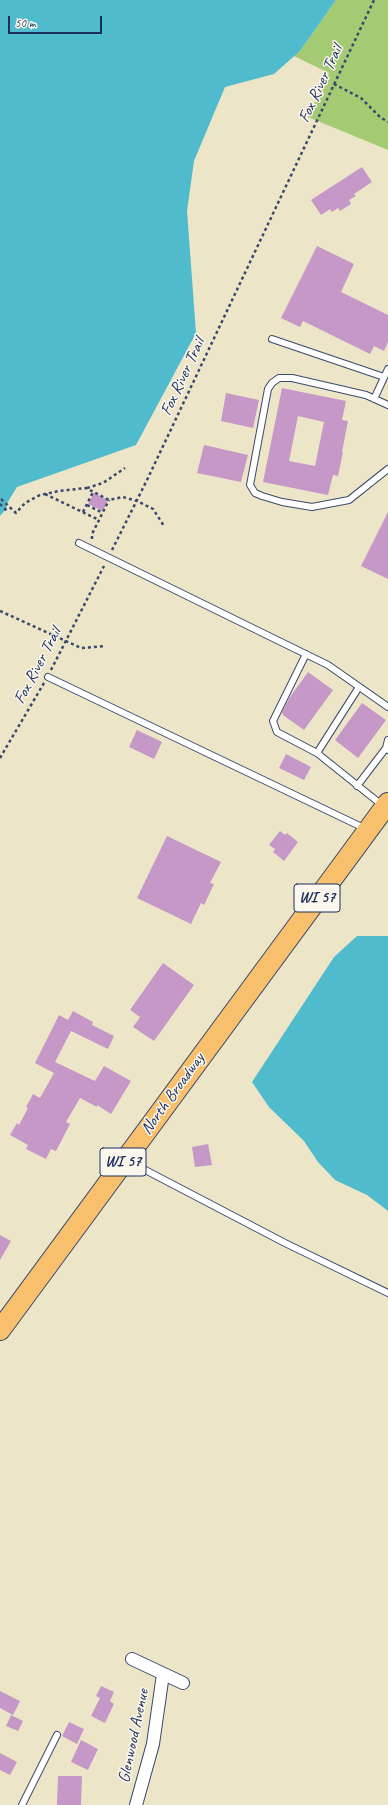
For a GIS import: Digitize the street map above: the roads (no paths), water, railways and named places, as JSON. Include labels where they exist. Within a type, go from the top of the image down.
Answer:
[{"type":"main road","name":"WI 57","points":[[368,830],[386,805]]},
{"type":"main road","name":"North Broadway","points":[[0,1330],[368,830]]},
{"type":"street","points":[[132,1659],[183,1683]]},
{"type":"street","name":"Glenwood Avenue","points":[[136,1805],[153,1744],[163,1674]]},
{"type":"lane","points":[[272,340],[384,377]]},
{"type":"lane","points":[[374,398],[388,369]]},
{"type":"lane","points":[[388,405],[366,395],[292,378],[279,378],[272,383],[266,397],[250,485],[255,493],[262,496],[312,507],[349,500],[388,469]]},
{"type":"lane","points":[[79,543],[328,665],[388,708]]},
{"type":"lane","points":[[306,654],[273,721],[277,732],[317,752],[357,786],[386,805]]},
{"type":"lane","points":[[48,676],[368,830]]},
{"type":"lane","points":[[317,752],[358,687]]},
{"type":"lane","points":[[357,786],[387,749],[388,740]]},
{"type":"lane","points":[[125,1159],[285,1243],[388,1293]]},
{"type":"lane","points":[[22,1805],[57,1735]]},
{"type":"water","points":[[0,0],[336,0],[300,51],[274,74],[225,87],[194,161],[187,211],[196,333],[136,445],[17,487],[6,505],[7,508],[0,516]]},
{"type":"water","points":[[357,936],[388,936],[388,1211],[367,1195],[335,1180],[318,1162],[304,1141],[269,1107],[252,1082],[334,957]]}]
